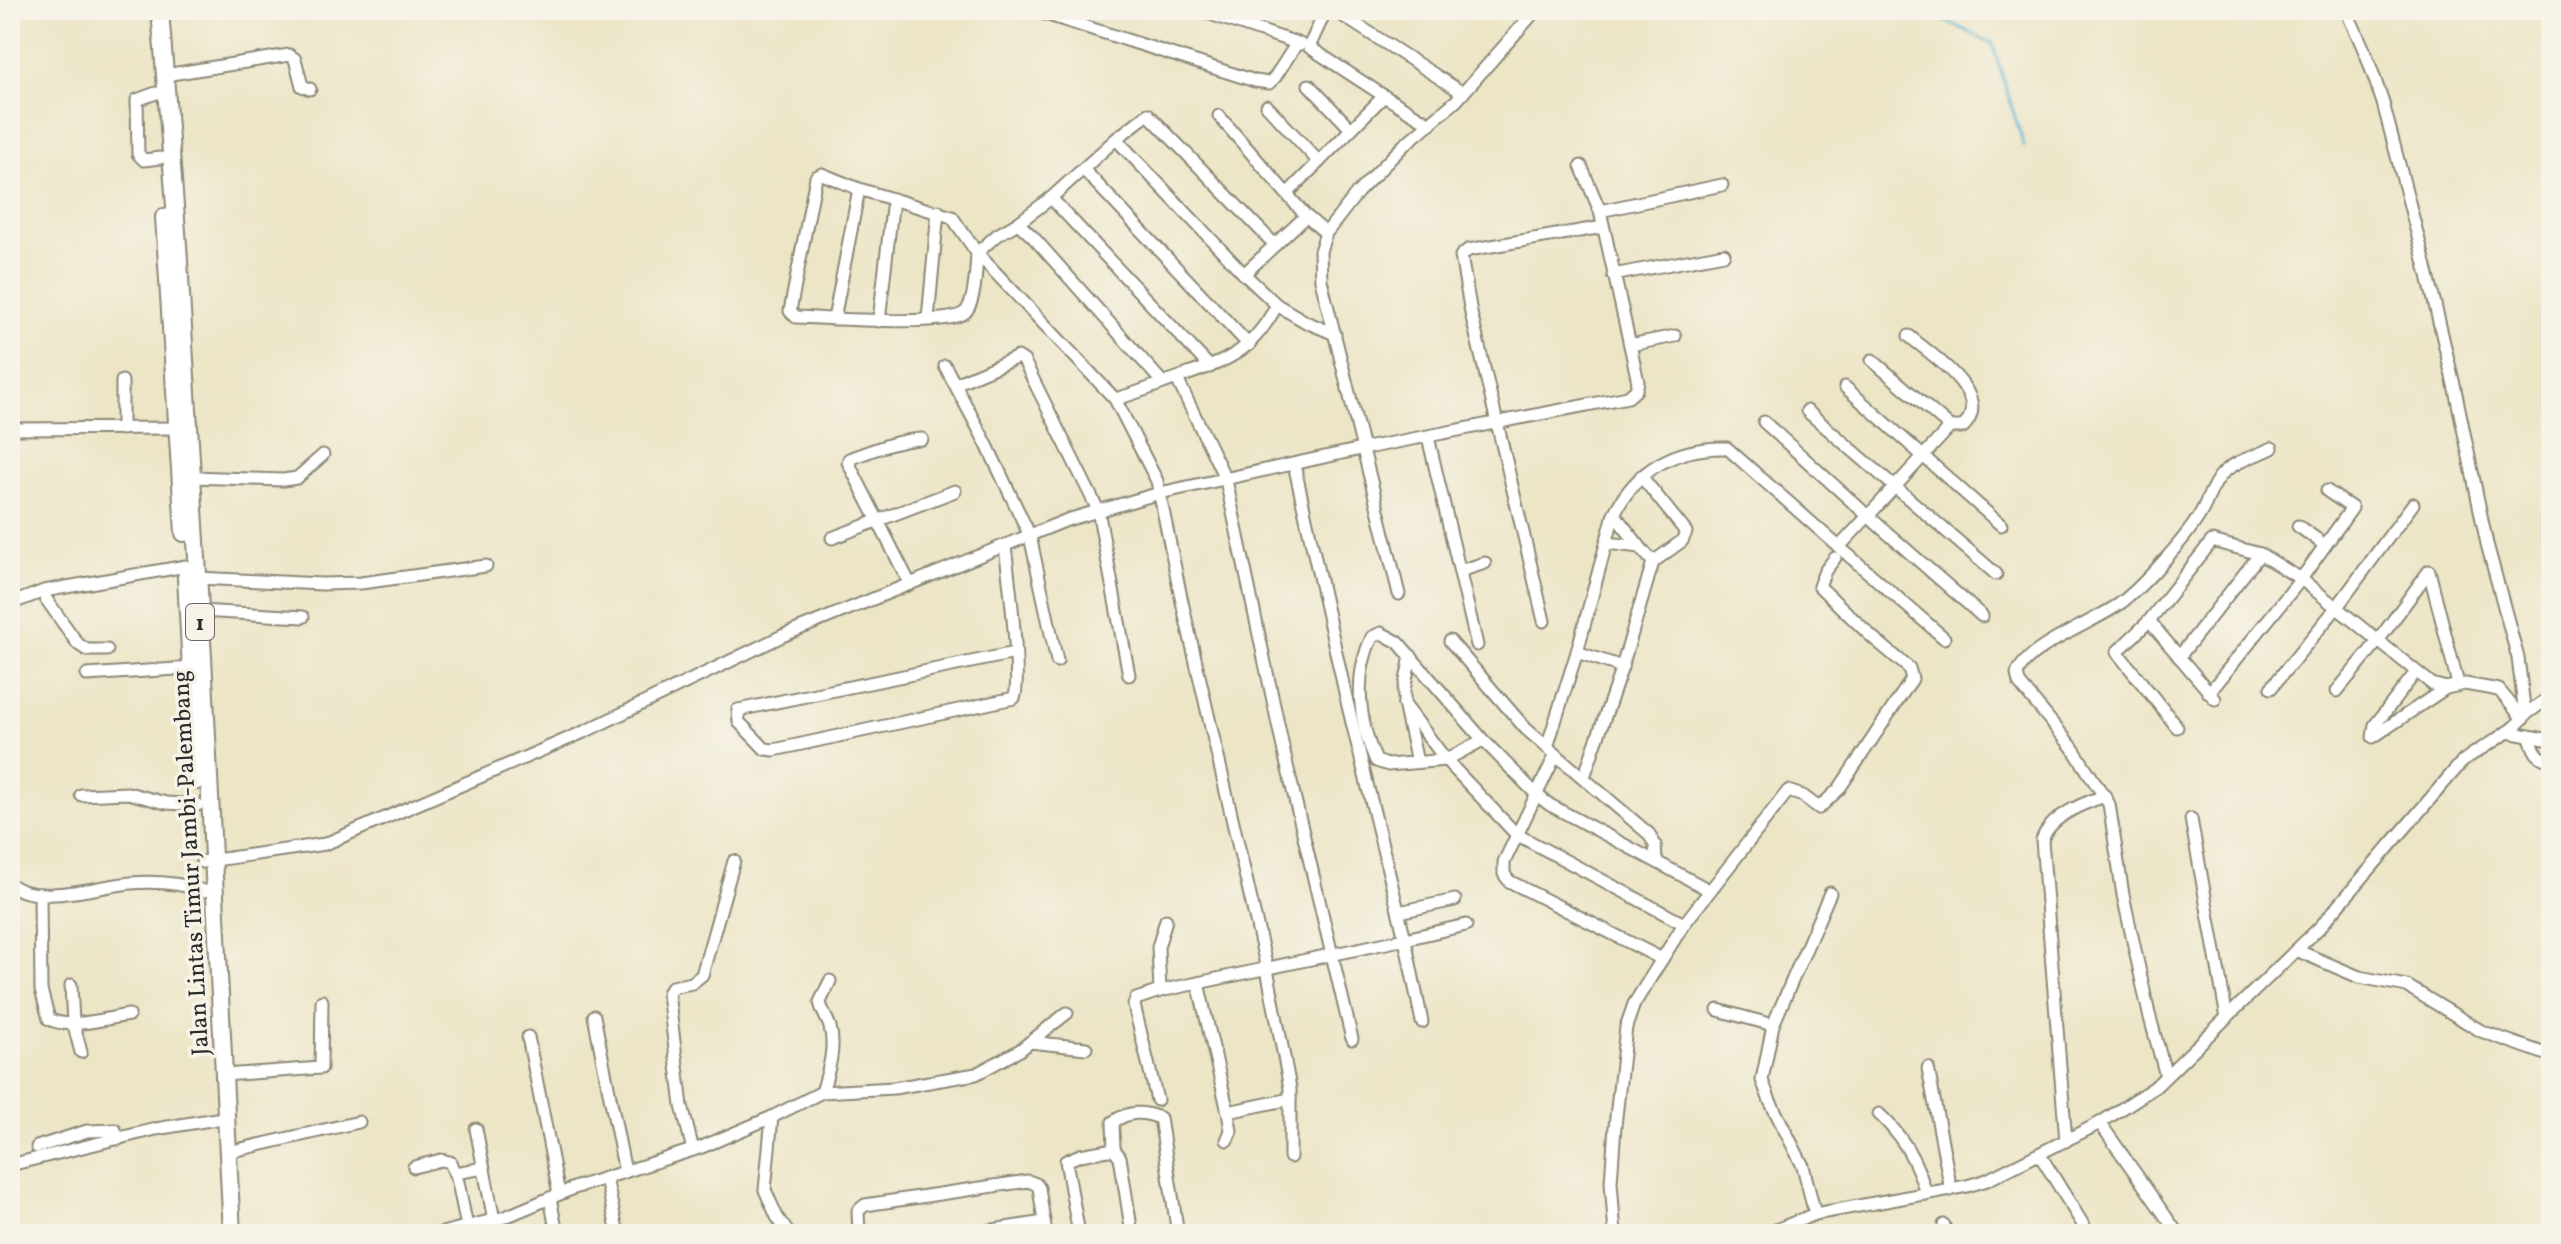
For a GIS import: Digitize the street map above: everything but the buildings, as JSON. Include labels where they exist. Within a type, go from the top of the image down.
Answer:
[{"type":"highway","name":"Jalan Lintas Timur Jambi-Palembang","points":[[151,10],[183,428],[192,477],[191,668],[198,805],[207,862],[204,891],[222,1234]]},
{"type":"highway","name":"Jalan Lintas Timur Jambi-Palembang","points":[[160,10],[191,572],[200,611],[207,862],[224,1075],[232,1234]]},
{"type":"street","points":[[1033,10],[1269,83],[1303,45],[1326,10]]},
{"type":"street","points":[[1198,10],[1303,45],[1430,124]]},
{"type":"street","points":[[1334,10],[1463,93]]},
{"type":"street","points":[[1399,594],[1320,272],[1320,251],[1326,233],[1358,192],[1404,145],[1463,93],[1536,10]]},
{"type":"street","points":[[2346,10],[2383,103],[2427,271],[2484,533],[2518,658],[2524,717]]},
{"type":"street","points":[[165,75],[289,55],[295,59],[302,86],[310,89]]},
{"type":"street","points":[[1309,85],[1351,129]]},
{"type":"street","points":[[1287,194],[1384,96]]},
{"type":"street","points":[[1267,106],[1319,162]]},
{"type":"street","points":[[1275,245],[1150,115],[1145,115],[1051,198],[997,235],[977,253],[976,279],[966,312],[959,316],[879,321],[796,317],[790,311],[816,177],[822,174],[859,189],[947,213],[958,222],[977,253],[1115,399],[1157,481],[1160,493],[1188,631],[1267,969],[1290,1088],[1290,1157]]},
{"type":"street","points":[[1219,116],[1306,216],[1326,233]]},
{"type":"street","points":[[1116,139],[1277,305],[1335,334]]},
{"type":"street","points":[[207,862],[325,844],[443,791],[541,752],[782,636],[1067,520],[1160,493],[1631,395],[1638,382],[1630,345],[1600,211],[1581,166]]},
{"type":"street","points":[[1083,169],[1249,345]]},
{"type":"street","points":[[1600,211],[1722,185]]},
{"type":"street","points":[[834,319],[859,189]]},
{"type":"street","points":[[1051,198],[1210,367]]},
{"type":"street","points":[[879,321],[893,199]]},
{"type":"street","points":[[928,319],[938,211]]},
{"type":"street","points":[[1244,274],[1306,216]]},
{"type":"street","points":[[1018,223],[1163,383]]},
{"type":"street","points":[[1544,621],[1471,313],[1461,256],[1468,250],[1603,227]]},
{"type":"street","points":[[1613,275],[1724,254]]},
{"type":"street","points":[[1115,399],[1210,367],[1238,354],[1268,322],[1277,305]]},
{"type":"street","points":[[1630,345],[1675,336]]},
{"type":"street","points":[[1872,360],[1950,427],[1963,427],[1970,418],[1964,384],[1909,336]]},
{"type":"street","points":[[955,384],[1008,359],[1018,357],[1024,361],[1098,510],[1129,675]]},
{"type":"street","points":[[945,366],[1030,536],[1057,661]]},
{"type":"street","points":[[1177,379],[1226,480],[1285,757],[1352,1039]]},
{"type":"street","points":[[122,381],[122,429]]},
{"type":"street","points":[[1845,387],[2001,525]]},
{"type":"street","points":[[1807,411],[1996,574]]},
{"type":"street","points":[[1764,422],[1982,616]]},
{"type":"street","points":[[1615,1234],[1611,1182],[1626,1027],[1634,1004],[1684,924],[1788,791],[1803,796],[1819,808],[1834,794],[1910,685],[1909,668],[1819,586],[1837,552],[1950,427]]},
{"type":"street","points":[[10,429],[183,428]]},
{"type":"street","points":[[1428,437],[1477,645]]},
{"type":"street","points":[[910,584],[850,471],[849,459],[906,440],[922,439]]},
{"type":"street","points":[[1662,959],[1509,881],[1504,874],[1504,862],[1537,795],[1551,750],[1554,723],[1577,652],[1614,514],[1641,476],[1655,465],[1679,454],[1727,448],[1837,552],[1944,638]]},
{"type":"street","points":[[2166,1076],[2143,985],[2119,872],[2111,813],[2105,796],[2072,747],[2019,683],[2019,668],[2029,658],[2113,609],[2133,593],[2198,519],[2221,475],[2272,448]]},
{"type":"street","points":[[192,477],[297,478],[323,455]]},
{"type":"street","points":[[1294,464],[1422,1022]]},
{"type":"street","points":[[1584,777],[1622,667],[1653,562],[1682,541],[1686,532],[1641,476]]},
{"type":"street","points":[[832,538],[955,491]]},
{"type":"street","points":[[2149,621],[2212,696],[2352,508],[2327,491]]},
{"type":"street","points":[[2271,688],[2337,607],[2413,504]]},
{"type":"street","points":[[1614,514],[1653,562]]},
{"type":"street","points":[[2298,526],[2325,545]]},
{"type":"street","points":[[2177,727],[2117,652],[2149,621],[2212,541],[2260,554],[2301,579],[2432,684],[2499,690],[2524,717]]},
{"type":"street","points":[[1607,543],[1640,547]]},
{"type":"street","points":[[1005,546],[1015,653],[1018,690],[1012,699],[774,750],[765,749],[739,722],[738,710],[1015,653]]},
{"type":"street","points":[[2179,657],[2260,554]]},
{"type":"street","points":[[1460,571],[1485,563]]},
{"type":"street","points":[[10,604],[44,591],[191,572],[348,583],[486,566]]},
{"type":"street","points":[[2337,691],[2429,571],[2452,686]]},
{"type":"street","points":[[44,591],[46,599],[78,644],[87,650],[107,650]]},
{"type":"street","points":[[200,611],[303,617]]},
{"type":"street","points":[[1483,740],[1446,760],[1388,765],[1376,761],[1360,705],[1360,691],[1372,637],[1387,634],[1411,656],[1483,740],[1550,805],[1709,890]]},
{"type":"street","points":[[1450,641],[1526,729],[1649,834],[1655,845],[1656,860]]},
{"type":"street","points":[[1577,652],[1622,667]]},
{"type":"street","points":[[1411,656],[1404,704],[1417,762]]},
{"type":"street","points":[[87,675],[191,668]]},
{"type":"street","points":[[2416,672],[2375,725],[2373,737],[2452,686]]},
{"type":"street","points":[[1766,1234],[1815,1214],[1951,1190],[1998,1176],[2128,1106],[2166,1076],[2339,907],[2453,771],[2480,747],[2507,732],[2551,696]]},
{"type":"street","points":[[1404,704],[1446,760],[1516,834],[1684,924]]},
{"type":"street","points":[[1526,729],[1554,723]]},
{"type":"street","points":[[2507,732],[2551,740]]},
{"type":"street","points":[[2529,736],[2536,754],[2551,760]]},
{"type":"street","points":[[81,795],[128,793],[144,799],[198,805]]},
{"type":"street","points":[[2066,1141],[2042,840],[2046,831],[2067,813],[2105,796]]},
{"type":"street","points":[[2191,819],[2227,1018]]},
{"type":"street","points":[[703,1146],[682,1106],[668,993],[672,987],[697,981],[702,975],[734,861]]},
{"type":"street","points":[[10,884],[22,892],[40,894],[151,882],[204,891]]},
{"type":"street","points":[[1815,1214],[1803,1166],[1763,1083],[1773,1025],[1830,893]]},
{"type":"street","points":[[40,894],[41,990],[49,1019],[60,1023],[129,1015]]},
{"type":"street","points":[[1399,912],[1455,900]]},
{"type":"street","points":[[1160,991],[1158,947],[1166,920]]},
{"type":"street","points":[[1157,1100],[1134,1005],[1136,999],[1160,991],[1466,925]]},
{"type":"street","points":[[2296,950],[2359,977],[2407,986],[2481,1031],[2551,1056]]},
{"type":"street","points":[[822,1092],[832,1042],[820,1002],[830,981]]},
{"type":"street","points":[[1198,983],[1228,1112],[1231,1131],[1227,1140]]},
{"type":"street","points":[[71,985],[73,1022],[81,1052]]},
{"type":"street","points":[[224,1075],[321,1068],[322,1001]]},
{"type":"street","points":[[1718,1010],[1773,1025]]},
{"type":"street","points":[[438,1234],[498,1219],[554,1196],[703,1146],[822,1092],[894,1088],[976,1074],[1020,1050],[1067,1013]]},
{"type":"street","points":[[594,1016],[625,1172]]},
{"type":"street","points":[[528,1037],[554,1196],[557,1234]]},
{"type":"street","points":[[1030,1042],[1086,1048]]},
{"type":"street","points":[[1928,1068],[1951,1190]]},
{"type":"street","points":[[1228,1112],[1290,1099]]},
{"type":"street","points":[[1132,1234],[1120,1157],[1114,1149],[1113,1122],[1123,1115],[1147,1113],[1160,1118],[1178,1234]]},
{"type":"street","points":[[1879,1114],[1890,1124],[1919,1170],[1926,1194]]},
{"type":"street","points":[[772,1117],[765,1190],[789,1234]]},
{"type":"street","points":[[10,1165],[156,1129],[216,1119]]},
{"type":"street","points":[[228,1152],[359,1122]]},
{"type":"street","points":[[2100,1123],[2178,1234]]},
{"type":"street","points":[[476,1129],[503,1234]]},
{"type":"street","points":[[37,1147],[87,1131],[115,1130],[119,1139]]},
{"type":"street","points":[[1079,1234],[1066,1161],[1080,1155],[1114,1149]]},
{"type":"street","points":[[2040,1155],[2086,1233]]},
{"type":"street","points":[[414,1167],[446,1160],[453,1166],[467,1227]]},
{"type":"street","points":[[455,1173],[484,1168]]},
{"type":"street","points":[[606,1178],[618,1234]]},
{"type":"street","points":[[859,1234],[858,1211],[865,1205],[1028,1181],[1033,1181],[1039,1188],[1045,1228],[967,1234]]},
{"type":"waterway","points":[[1934,10],[1937,17],[1992,43],[2024,146]]}]
